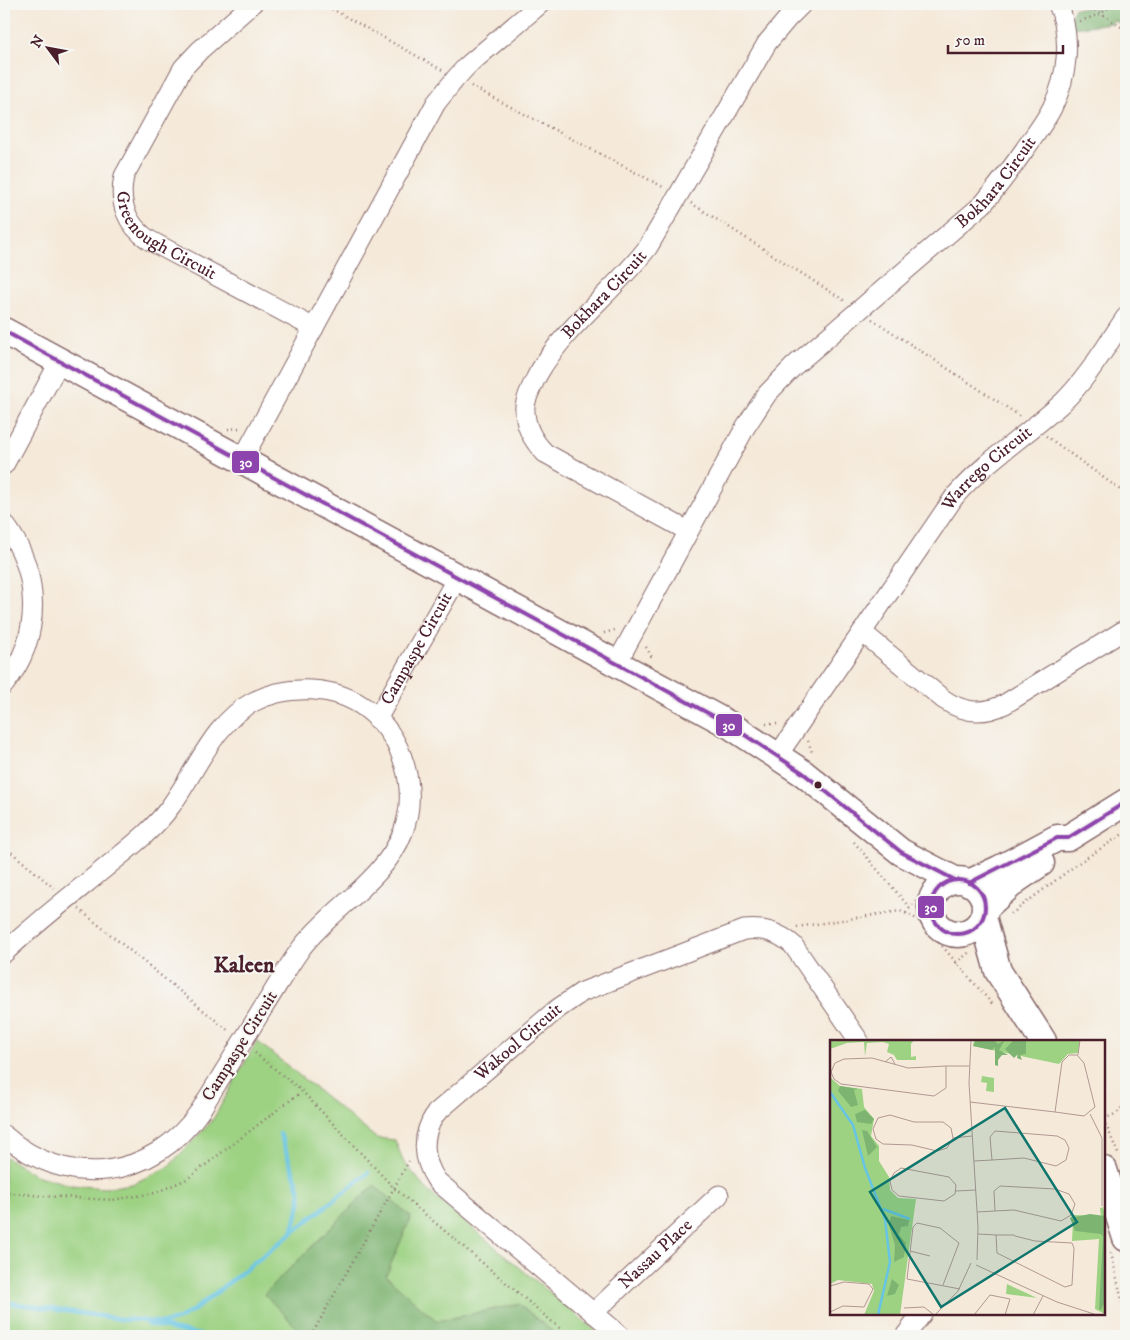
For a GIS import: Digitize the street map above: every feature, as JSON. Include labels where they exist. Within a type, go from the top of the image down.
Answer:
[{"type":"street","name":"Greenough Circuit","points":[[252,4],[200,50],[183,68],[128,168],[122,185],[123,204],[125,212],[135,228],[149,240],[314,328]]},
{"type":"street","points":[[242,460],[428,116],[456,78],[478,55],[540,4]]},
{"type":"street","name":"Bokhara Circuit","points":[[688,532],[545,453],[533,440],[526,423],[527,395],[554,349],[637,262],[658,232],[767,43],[802,4]]},
{"type":"street","name":"Bokhara Circuit","points":[[617,663],[746,426],[767,394],[794,366],[983,204],[1006,176],[1044,122],[1058,96],[1065,67],[1064,26],[1058,4]]},
{"type":"street","name":"Warrego Circuit","points":[[778,756],[955,496],[976,474],[1062,402],[1083,380],[1126,317]]},
{"type":"street","points":[[4,331],[719,719],[778,756],[827,792],[887,843],[901,852],[962,881],[981,893],[992,914],[998,971]]},
{"type":"street","points":[[4,465],[60,361]]},
{"type":"street","points":[[4,523],[13,536],[26,563],[30,577],[33,607],[24,651],[4,685]]},
{"type":"street","name":"Campaspe Circuit","points":[[377,719],[457,578]]},
{"type":"street","points":[[862,632],[943,699],[957,708],[973,712],[990,710],[1005,704],[1126,629]]},
{"type":"street","name":"Campaspe Circuit","points":[[4,953],[137,842],[160,819],[222,728],[241,709],[253,702],[291,690],[318,690],[331,693],[367,709],[393,739],[400,751],[408,776],[409,796],[408,816],[399,841],[386,863],[325,921],[302,948],[191,1123],[170,1144],[144,1160],[115,1169],[70,1169],[27,1153],[4,1135]]},
{"type":"street","points":[[921,903],[941,886],[1000,869],[1057,838],[1068,838],[1126,802]]},
{"type":"street","points":[[901,852],[921,903],[931,913],[937,926],[950,934],[957,935],[973,930],[992,914],[1016,880],[1065,845],[1068,838]]},
{"type":"street","name":"Wakool Circuit","points":[[425,1138],[431,1121],[443,1107],[556,1010],[575,996],[596,986],[736,932],[753,929],[771,931]]},
{"type":"street","points":[[771,931],[786,939],[799,952],[858,1040]]},
{"type":"street","points":[[957,935],[998,971],[1042,1040]]},
{"type":"street","points":[[425,1138],[425,1156],[437,1181],[621,1336]]},
{"type":"street","points":[[1112,1164],[1118,1244]]},
{"type":"street","name":"Nassau Place","points":[[593,1313],[720,1195]]},
{"type":"street","points":[[904,1336],[921,1315]]},
{"type":"path","points":[[323,4],[456,78],[679,195],[859,310],[1034,426],[1126,494]]},
{"type":"path","points":[[1087,4],[1126,30]]},
{"type":"path","points":[[1064,26],[1101,14],[1112,4]]},
{"type":"path","points":[[992,914],[1080,862],[1126,832]]},
{"type":"path","points":[[853,841],[921,903]]},
{"type":"path","points":[[4,846],[302,1091],[394,1188],[569,1336]]},
{"type":"path","points":[[771,931],[900,911],[912,916],[923,924],[1000,1012]]},
{"type":"path","points":[[1105,1119],[1117,1113],[1126,1103]]},
{"type":"path","points":[[1105,1125],[1112,1164]]},
{"type":"path","points":[[311,1336],[417,1147],[425,1138]]},
{"type":"path","points":[[1118,1244],[1126,1318]]},
{"type":"green space","points":[[1096,4],[1126,4],[1126,27],[1113,20],[1112,23],[1073,28],[1069,19],[1075,8],[1098,8]]},
{"type":"green space","points":[[257,1041],[376,1138],[395,1140],[403,1161],[429,1192],[602,1336],[4,1336],[4,1156],[35,1175],[71,1185],[105,1188],[132,1184],[167,1168],[212,1121]]},
{"type":"green space","points":[[374,1185],[411,1217],[386,1276],[437,1321],[519,1304],[558,1336],[305,1336],[264,1294]]},
{"type":"waterway","points":[[280,1134],[300,1191],[300,1204],[292,1233]]},
{"type":"waterway","points":[[125,1319],[165,1323],[179,1319],[194,1310],[368,1173]]},
{"type":"waterway","points":[[4,1302],[127,1320]]},
{"type":"waterway","points":[[147,1324],[204,1336]]},
{"type":"transit line","name":"30","points":[[4,331],[728,724],[803,773],[901,852],[955,880]]},
{"type":"transit line","name":"30","points":[[969,883],[1057,838],[1068,838],[1126,802]]},
{"type":"transit line","name":"30","points":[[953,880],[963,880],[977,888],[983,897],[985,907],[983,917],[977,926],[963,934],[953,934],[943,929],[936,922],[931,912],[931,902],[936,892],[943,885],[953,880]]},
{"type":"district","name":"Kaleen","points":[[244,965]]}]
